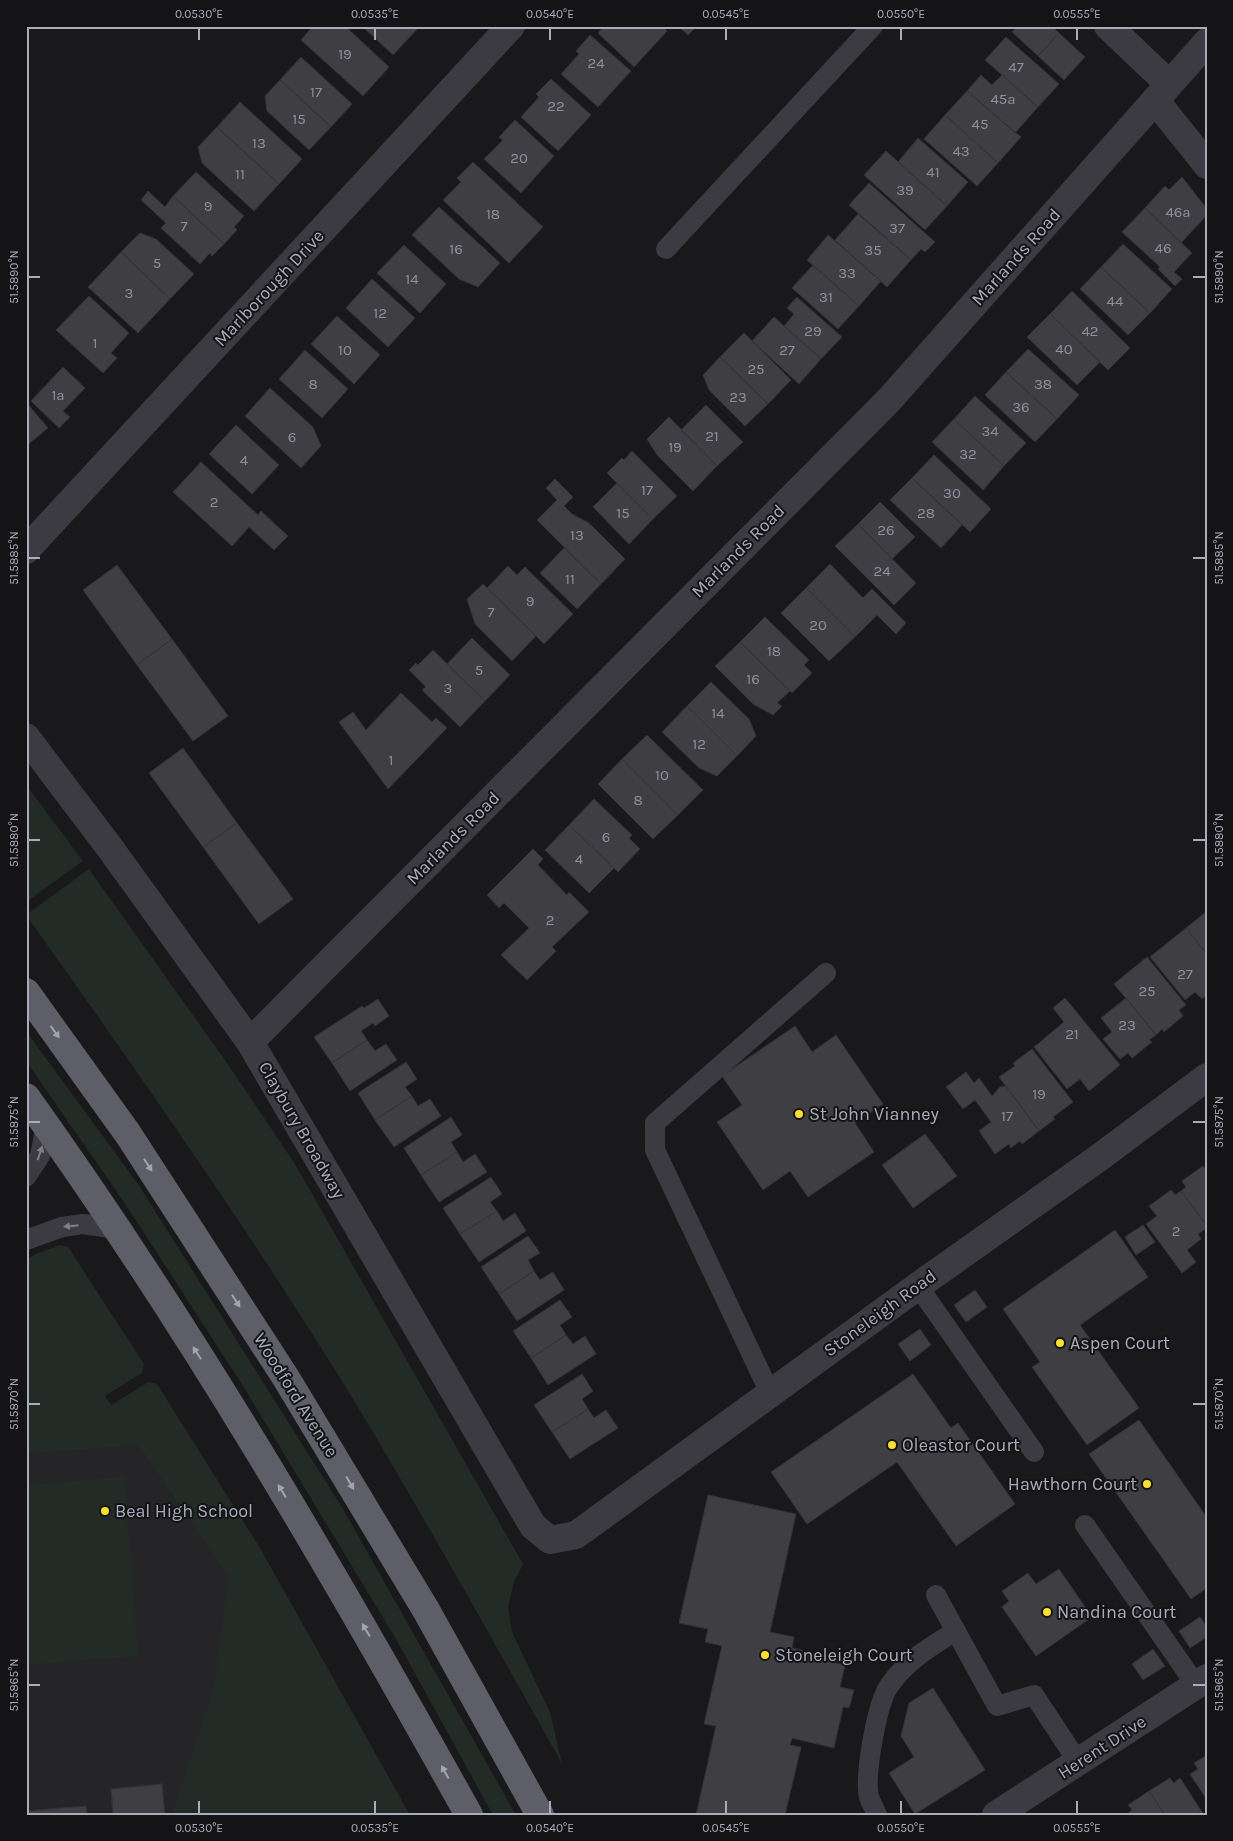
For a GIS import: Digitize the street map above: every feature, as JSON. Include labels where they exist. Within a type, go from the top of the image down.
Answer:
[{"type":"highway","name":"Woodford Avenue","points":[[26,992],[128,1134],[286,1378],[426,1610],[540,1815]]},
{"type":"highway","points":[[26,1097],[117,1229],[234,1411],[372,1641],[469,1815]]},
{"type":"street","name":"Marlborough Drive","points":[[26,550],[511,26]]},
{"type":"street","points":[[1108,26],[1162,92],[1207,165]]},
{"type":"street","name":"Marlands Road","points":[[250,1042],[889,400],[1207,42]]},
{"type":"street","name":"Claybury Broadway","points":[[26,736],[110,848],[250,1042],[533,1526],[550,1540]]},
{"type":"street","name":"Stoneleigh Road","points":[[550,1540],[576,1535],[918,1286],[1100,1157],[1207,1077]]},
{"type":"street","name":"Herent Drive","points":[[996,1815],[1201,1682]]},
{"type":"lane","points":[[666,249],[873,26]]},
{"type":"lane","points":[[770,1393],[655,1150],[655,1124],[826,973]]},
{"type":"lane","points":[[26,1177],[40,1156],[46,1125]]},
{"type":"lane","points":[[26,1240],[62,1227],[83,1224],[117,1229]]},
{"type":"lane","points":[[918,1286],[1034,1452]]},
{"type":"lane","points":[[1085,1525],[1201,1682]]},
{"type":"lane","points":[[936,1595],[997,1706],[1034,1695],[1078,1762]]},
{"type":"lane","points":[[877,1815],[869,1797],[868,1773],[876,1723],[888,1686],[918,1654],[956,1631]]},
{"type":"shaded area","points":[[26,785],[83,861],[26,902]]},
{"type":"shaded area","points":[[89,869],[227,1063],[295,1164],[523,1564],[514,1582],[508,1606],[512,1632],[550,1712],[562,1764],[417,1507],[367,1422],[286,1292],[201,1165],[26,915]]},
{"type":"shaded area","points":[[26,1031],[140,1187],[343,1509],[516,1815],[493,1815],[396,1639],[243,1386],[126,1205],[26,1061]]},
{"type":"shaded area","points":[[60,1245],[68,1247],[144,1364],[142,1373],[105,1396],[111,1405],[149,1382],[157,1384],[260,1548],[410,1815],[172,1815],[213,1693],[229,1578],[138,1445],[26,1454],[26,1260]]},
{"type":"shaded area","name":"Beal High School","points":[[26,1290],[111,1405],[229,1578],[356,1815],[26,1815]]},
{"type":"shaded area","points":[[124,1477],[138,1656],[26,1665],[26,1485]]},
{"type":"building","points":[[313,26],[345,26],[389,67],[363,96],[301,40]]},
{"type":"building","points":[[362,26],[420,26],[393,55]]},
{"type":"building","points":[[604,26],[662,26],[667,31],[634,67],[598,33]]},
{"type":"building","points":[[678,26],[697,26],[688,35]]},
{"type":"building","points":[[1018,26],[1051,26],[1059,33],[1038,56],[1012,32]]},
{"type":"building","points":[[1059,33],[1085,57],[1064,80],[1038,56]]},
{"type":"building","points":[[590,35],[631,71],[598,107],[561,74],[579,54],[576,51]]},
{"type":"building","points":[[1006,37],[1059,84],[1038,107],[985,60]]},
{"type":"building","points":[[301,57],[352,104],[331,127],[280,80]]},
{"type":"building","points":[[981,75],[992,85],[1002,75],[1038,107],[1015,133],[967,91]]},
{"type":"building","points":[[551,79],[591,115],[558,151],[521,117],[539,97],[536,94]]},
{"type":"building","points":[[280,80],[331,127],[309,150],[267,111],[265,96]]},
{"type":"building","points":[[967,91],[1021,137],[998,163],[945,115]]},
{"type":"building","points":[[240,102],[302,159],[279,184],[217,127]]},
{"type":"building","points":[[945,115],[998,163],[977,186],[924,139]]},
{"type":"building","points":[[515,120],[554,156],[521,193],[484,159],[503,140],[499,137]]},
{"type":"building","points":[[217,127],[279,184],[254,211],[202,163],[198,147]]},
{"type":"building","points":[[918,138],[968,182],[947,206],[898,162]]},
{"type":"building","points":[[886,151],[947,206],[925,230],[864,175]]},
{"type":"building","points":[[473,162],[543,227],[509,263],[443,200],[461,182],[457,178]]},
{"type":"building","points":[[196,172],[244,216],[234,227],[237,230],[224,244],[173,196]]},
{"type":"building","points":[[1182,177],[1207,209],[1207,215],[1181,243],[1145,208],[1165,186],[1169,190]]},
{"type":"building","points":[[869,183],[935,242],[925,252],[921,249],[911,260],[849,205]]},
{"type":"building","points":[[148,191],[165,207],[173,196],[224,244],[212,256],[210,253],[200,264],[161,228],[166,223],[141,200]]},
{"type":"building","points":[[439,207],[500,263],[478,287],[459,279],[412,235]]},
{"type":"building","points":[[1145,208],[1192,253],[1174,272],[1182,279],[1175,286],[1158,269],[1160,267],[1122,232]]},
{"type":"building","points":[[858,214],[911,260],[887,287],[835,240]]},
{"type":"building","points":[[140,233],[156,239],[194,274],[170,299],[121,252]]},
{"type":"building","points":[[828,235],[881,281],[859,306],[807,260]]},
{"type":"building","points":[[1123,244],[1172,289],[1150,313],[1101,267]]},
{"type":"building","points":[[404,245],[446,284],[420,313],[377,273]]},
{"type":"building","points":[[121,252],[170,299],[138,333],[88,287]]},
{"type":"building","points":[[813,265],[859,306],[838,329],[792,288]]},
{"type":"building","points":[[1101,267],[1150,313],[1128,335],[1080,289]]},
{"type":"building","points":[[372,279],[415,318],[388,347],[346,308]]},
{"type":"building","points":[[1072,291],[1130,348],[1108,370],[1050,314]]},
{"type":"building","points":[[89,296],[129,333],[111,353],[117,358],[103,373],[56,330]]},
{"type":"building","points":[[797,297],[842,337],[821,359],[784,326],[794,314],[787,308]]},
{"type":"building","points":[[1050,314],[1100,362],[1077,385],[1027,337]]},
{"type":"building","points":[[337,316],[380,355],[354,384],[311,344]]},
{"type":"building","points":[[774,317],[821,359],[799,384],[752,341]]},
{"type":"building","points":[[744,333],[791,380],[768,404],[720,357]]},
{"type":"building","points":[[1028,349],[1079,395],[1057,419],[1006,372]]},
{"type":"building","points":[[305,350],[348,389],[322,418],[279,379]]},
{"type":"building","points":[[720,357],[768,404],[745,426],[709,390],[703,375]]},
{"type":"building","points":[[63,367],[85,388],[63,411],[70,417],[59,428],[31,401]]},
{"type":"building","points":[[1006,372],[1057,419],[1035,442],[985,395]]},
{"type":"building","points":[[270,388],[313,427],[321,446],[301,468],[245,416]]},
{"type":"building","points":[[975,396],[1026,443],[1004,466],[954,419]]},
{"type":"building","points":[[26,402],[48,428],[26,446]]},
{"type":"building","points":[[706,405],[743,442],[717,466],[681,430]]},
{"type":"building","points":[[669,417],[717,466],[693,491],[657,455],[647,439]]},
{"type":"building","points":[[954,419],[1004,466],[983,490],[932,442]]},
{"type":"building","points":[[236,425],[279,465],[252,494],[209,454]]},
{"type":"building","points":[[632,451],[677,496],[653,519],[607,473]]},
{"type":"building","points":[[934,455],[991,509],[970,532],[912,478]]},
{"type":"building","points":[[201,462],[258,515],[261,511],[288,536],[274,550],[249,527],[232,546],[173,492]]},
{"type":"building","points":[[912,478],[962,525],[941,548],[890,500]]},
{"type":"building","points":[[555,479],[573,497],[564,506],[572,514],[589,523],[625,559],[601,584],[537,520],[557,500],[546,488]]},
{"type":"building","points":[[617,483],[653,519],[629,544],[593,507]]},
{"type":"building","points":[[880,502],[915,537],[892,559],[858,524]]},
{"type":"building","points":[[858,524],[916,583],[894,605],[835,546]]},
{"type":"building","points":[[564,548],[601,584],[577,609],[540,573]]},
{"type":"building","points":[[830,564],[863,598],[872,589],[906,623],[896,634],[877,615],[855,637],[806,588]]},
{"type":"building","points":[[117,565],[172,639],[137,665],[83,590]]},
{"type":"building","points":[[508,566],[517,575],[525,567],[573,614],[544,644],[487,588]]},
{"type":"building","points":[[483,584],[536,636],[512,661],[475,624],[467,599]]},
{"type":"building","points":[[806,588],[855,637],[829,661],[781,613]]},
{"type":"building","points":[[765,617],[809,660],[804,665],[812,673],[792,693],[740,642]]},
{"type":"building","points":[[472,638],[510,675],[485,701],[447,664]]},
{"type":"building","points":[[172,639],[228,716],[193,741],[137,665]]},
{"type":"building","points":[[740,642],[790,691],[777,703],[782,706],[773,715],[753,704],[715,666]]},
{"type":"building","points":[[433,650],[485,701],[460,727],[422,690],[426,687],[409,670],[416,663],[418,665]]},
{"type":"building","points":[[711,682],[749,719],[756,736],[737,756],[687,706]]},
{"type":"building","points":[[401,693],[432,722],[436,718],[447,728],[388,789],[339,722],[353,712],[366,730]]},
{"type":"building","points":[[687,706],[737,756],[717,776],[699,768],[662,732]]},
{"type":"building","points":[[647,735],[703,790],[678,815],[622,759]]},
{"type":"building","points":[[183,748],[237,823],[203,847],[149,773]]},
{"type":"building","points":[[622,759],[678,815],[653,839],[598,784]]},
{"type":"building","points":[[594,799],[632,835],[629,838],[640,849],[618,872],[569,825]]},
{"type":"building","points":[[237,823],[293,899],[259,924],[203,847]]},
{"type":"building","points":[[569,825],[614,868],[589,893],[545,850]]},
{"type":"building","points":[[533,849],[543,859],[538,865],[567,895],[569,892],[589,912],[552,947],[556,951],[527,980],[501,955],[529,928],[504,903],[499,908],[487,895]]},
{"type":"building","points":[[1207,911],[1207,954],[1186,928]]},
{"type":"building","points":[[1186,928],[1207,954],[1207,995],[1202,999],[1195,992],[1185,1000],[1150,957]]},
{"type":"building","points":[[1147,957],[1186,1005],[1179,1010],[1183,1016],[1164,1032],[1162,1029],[1156,1035],[1114,984]]},
{"type":"building","points":[[1065,998],[1120,1065],[1089,1091],[1080,1079],[1067,1089],[1034,1047],[1064,1022],[1053,1008]]},
{"type":"building","points":[[1126,998],[1156,1035],[1149,1040],[1152,1042],[1132,1058],[1128,1053],[1120,1059],[1103,1039],[1112,1032],[1101,1018]]},
{"type":"building","points":[[378,999],[389,1016],[375,1026],[373,1023],[361,1031],[367,1040],[332,1063],[314,1037],[362,1006],[364,1008]]},
{"type":"building","name":"St John Vianney","points":[[795,1026],[812,1052],[836,1035],[883,1104],[855,1123],[874,1152],[808,1197],[790,1171],[763,1190],[717,1122],[742,1105],[722,1076]]},
{"type":"building","points":[[367,1040],[375,1051],[386,1044],[397,1060],[350,1091],[332,1063]]},
{"type":"building","points":[[1032,1049],[1073,1102],[1053,1117],[1055,1119],[1039,1131],[999,1077],[1015,1066],[1013,1063]]},
{"type":"building","points":[[406,1062],[417,1079],[405,1087],[412,1096],[375,1120],[358,1093]]},
{"type":"building","points":[[966,1072],[974,1083],[979,1078],[992,1096],[1000,1087],[1006,1086],[1039,1131],[1022,1144],[1020,1141],[1011,1148],[1009,1144],[995,1154],[979,1131],[991,1122],[975,1100],[963,1109],[946,1087]]},
{"type":"building","points":[[412,1096],[418,1106],[430,1099],[441,1116],[394,1147],[375,1120]]},
{"type":"building","points":[[451,1117],[462,1135],[451,1142],[457,1152],[421,1175],[404,1148]]},
{"type":"building","points":[[925,1134],[957,1176],[913,1208],[882,1165]]},
{"type":"building","points":[[457,1152],[463,1162],[475,1154],[487,1172],[439,1202],[421,1175]]},
{"type":"building","points":[[1203,1166],[1207,1171],[1207,1226],[1181,1191],[1186,1187],[1182,1181]]},
{"type":"building","points":[[491,1177],[502,1194],[490,1202],[497,1211],[460,1234],[443,1208]]},
{"type":"building","points":[[1171,1190],[1175,1195],[1181,1191],[1207,1226],[1198,1234],[1201,1239],[1187,1250],[1196,1262],[1182,1273],[1146,1224],[1157,1216],[1149,1206]]},
{"type":"building","points":[[497,1211],[503,1221],[515,1213],[526,1231],[479,1262],[460,1234]]},
{"type":"building","points":[[1143,1225],[1155,1242],[1136,1255],[1125,1237]]},
{"type":"building","name":"Aspen Court","points":[[1115,1230],[1148,1277],[1080,1325],[1139,1408],[1087,1445],[1032,1367],[1040,1362],[1003,1309]]},
{"type":"building","points":[[528,1236],[540,1253],[528,1260],[534,1271],[499,1294],[481,1267]]},
{"type":"building","points":[[534,1271],[540,1280],[553,1272],[564,1290],[517,1321],[499,1294]]},
{"type":"building","points":[[975,1290],[987,1307],[966,1322],[954,1305]]},
{"type":"building","points":[[560,1300],[572,1317],[560,1325],[566,1335],[531,1358],[513,1331]]},
{"type":"building","points":[[920,1329],[931,1345],[910,1361],[898,1344]]},
{"type":"building","points":[[566,1335],[573,1344],[585,1336],[596,1354],[548,1385],[531,1358]]},
{"type":"building","points":[[582,1374],[593,1391],[582,1399],[588,1409],[552,1432],[534,1405]]},
{"type":"building","name":"Oleastor Court","points":[[913,1374],[951,1428],[958,1423],[1015,1504],[956,1546],[897,1462],[807,1524],[771,1472]]},
{"type":"building","points":[[588,1409],[594,1418],[606,1410],[618,1428],[570,1459],[552,1432]]},
{"type":"building","name":"Hawthorn Court","points":[[1139,1420],[1205,1515],[1207,1513],[1207,1588],[1191,1599],[1089,1454]]},
{"type":"building","name":"Stoneleigh Court","points":[[708,1495],[796,1514],[770,1632],[794,1637],[792,1648],[811,1652],[810,1657],[845,1665],[840,1687],[854,1690],[849,1708],[843,1707],[834,1748],[792,1738],[790,1745],[801,1747],[785,1815],[696,1815],[716,1726],[704,1724],[722,1646],[705,1642],[708,1629],[679,1623]]},
{"type":"building","name":"Nandina Court","points":[[1059,1569],[1092,1617],[1036,1656],[1002,1607],[1009,1601],[1002,1591],[1028,1573],[1036,1584]]},
{"type":"building","points":[[1200,1617],[1207,1627],[1207,1637],[1190,1648],[1179,1631]]},
{"type":"building","points":[[1153,1649],[1165,1666],[1143,1680],[1132,1664]]},
{"type":"building","points":[[933,1688],[985,1770],[915,1814],[889,1773],[914,1757],[901,1736],[909,1703]]},
{"type":"building","points":[[1207,1755],[1207,1800],[1190,1774],[1198,1769],[1194,1763]]},
{"type":"building","points":[[1170,1778],[1174,1783],[1180,1778],[1204,1815],[1165,1815],[1149,1791]]},
{"type":"building","points":[[162,1784],[165,1815],[113,1815],[111,1789]]},
{"type":"building","points":[[162,1784],[165,1815],[113,1815],[111,1789]]},
{"type":"building","points":[[1149,1791],[1165,1815],[1125,1815],[1132,1810],[1128,1805]]},
{"type":"building","points":[[86,1806],[87,1815],[26,1815],[26,1811]]},
{"type":"place","name":"St John Vianney","points":[[799,1114]]},
{"type":"place","name":"Aspen Court","points":[[1060,1343]]},
{"type":"place","name":"Oleastor Court","points":[[892,1445]]},
{"type":"place","name":"Hawthorn Court","points":[[1147,1484]]},
{"type":"place","name":"Beal High School","points":[[105,1511]]},
{"type":"place","name":"Nandina Court","points":[[1047,1612]]},
{"type":"place","name":"Stoneleigh Court","points":[[765,1655]]}]
